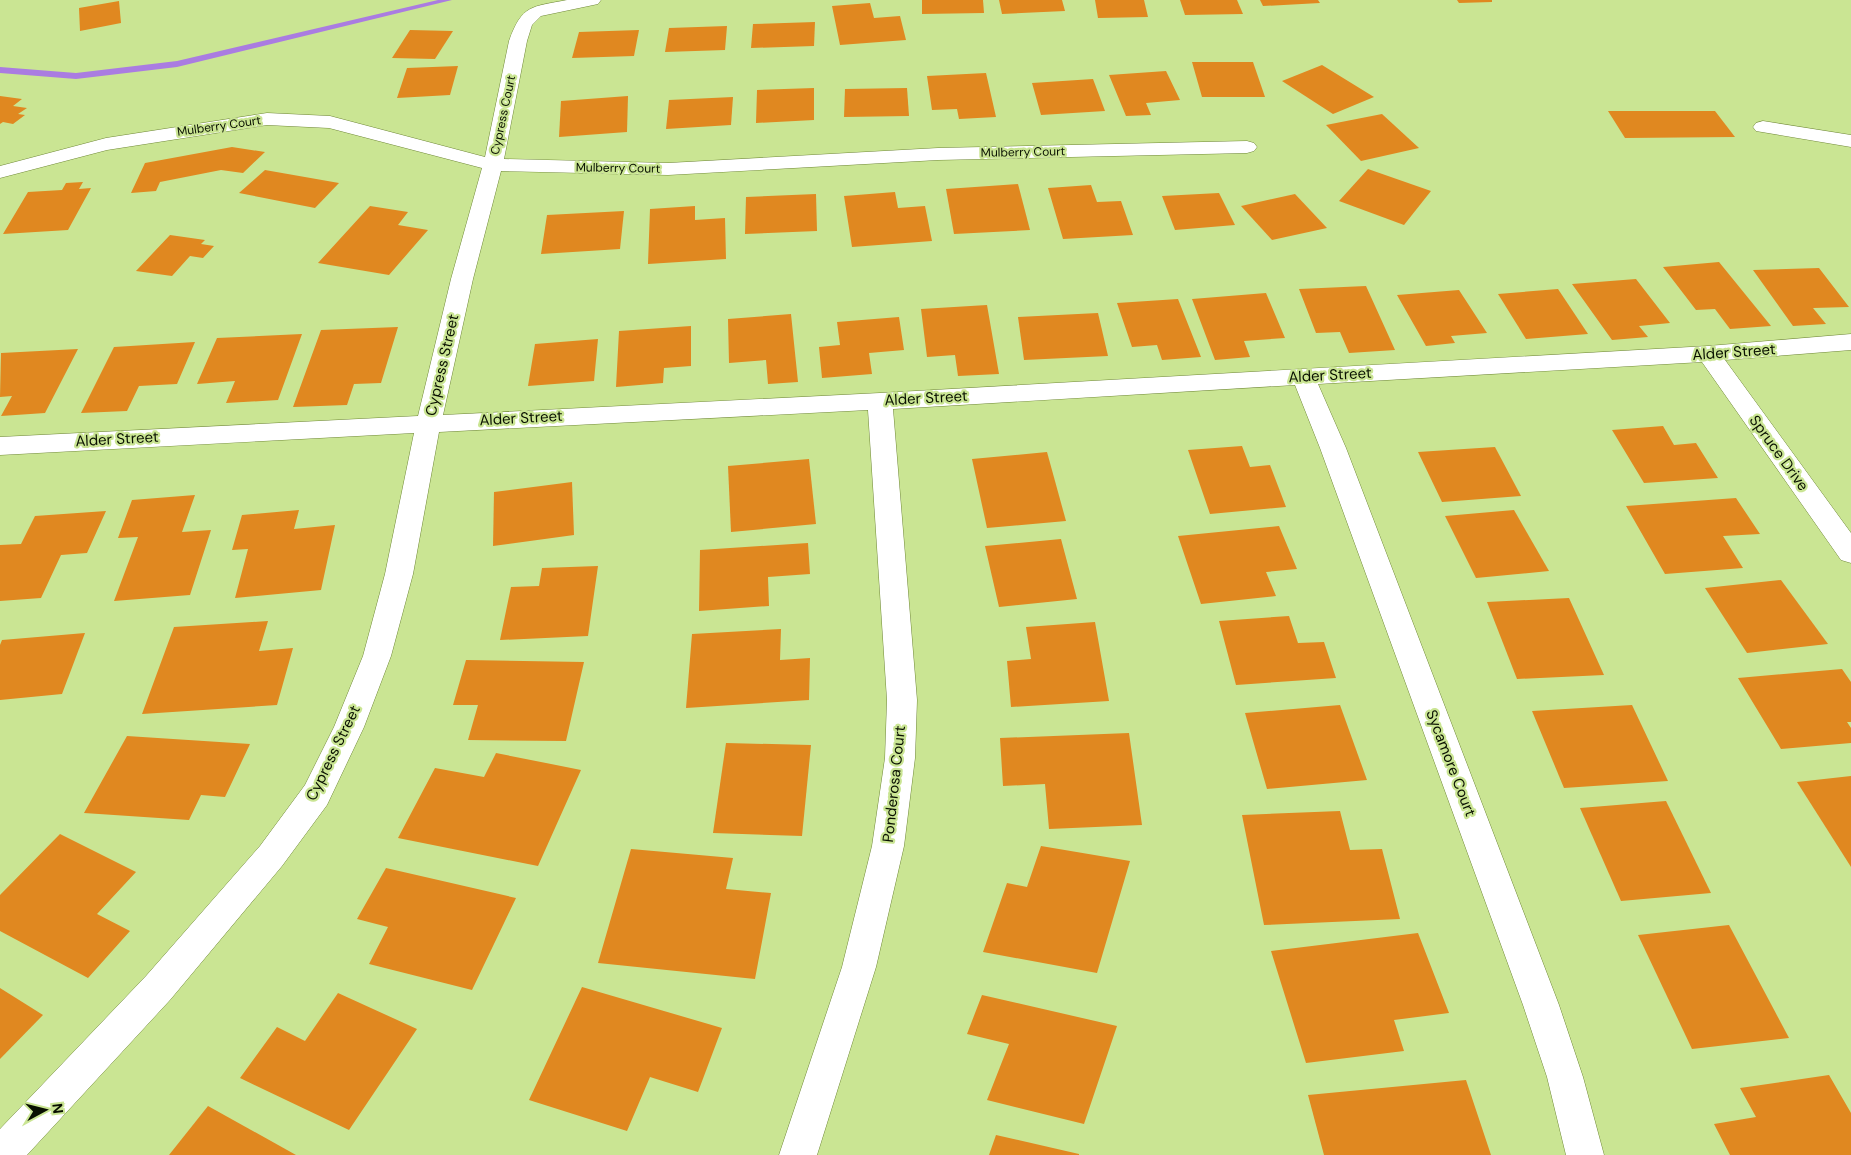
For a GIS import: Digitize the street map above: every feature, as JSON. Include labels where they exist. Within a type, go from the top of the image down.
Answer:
[{"type":"street","name":"Cypress Court","points":[[462,279],[493,165],[518,41],[524,24],[535,12],[592,0]]},
{"type":"street","name":"Mulberry Court","points":[[0,172],[106,144],[267,119],[330,122],[493,165],[668,169],[938,154],[1247,146]]},
{"type":"street","points":[[1763,127],[1851,141]]},
{"type":"street","name":"Cypress Street","points":[[1,1155],[158,988],[270,856],[316,795],[349,727],[377,656],[399,574],[429,422],[462,279]]},
{"type":"street","name":"Alder Street","points":[[0,446],[429,422],[880,401],[1708,354],[1851,342]]},
{"type":"street","name":"Spruce Drive","points":[[1708,354],[1851,552]]},
{"type":"street","name":"Sycamore Court","points":[[1303,376],[1333,448],[1541,1005],[1565,1077],[1585,1155]]},
{"type":"street","name":"Ponderosa Court","points":[[798,1155],[859,967],[888,846],[900,758],[902,700],[880,401]]},
{"type":"building","points":[[922,0],[983,0],[984,13],[922,14]]},
{"type":"building","points":[[999,0],[1062,0],[1065,11],[1002,14]]},
{"type":"building","points":[[1095,0],[1144,0],[1148,17],[1098,18]]},
{"type":"building","points":[[1180,0],[1237,0],[1243,14],[1185,15]]},
{"type":"building","points":[[1260,0],[1318,0],[1320,3],[1263,6]]},
{"type":"building","points":[[1457,0],[1492,0],[1492,2],[1459,3]]},
{"type":"building","points":[[119,1],[121,23],[80,31],[79,8]]},
{"type":"building","points":[[870,3],[874,18],[900,16],[906,40],[840,45],[832,6]]},
{"type":"building","points":[[815,22],[814,46],[751,48],[753,24]]},
{"type":"building","points":[[727,26],[725,50],[665,52],[669,28]]},
{"type":"building","points":[[410,30],[453,31],[435,59],[392,58]]},
{"type":"building","points":[[639,30],[634,56],[572,58],[579,32]]},
{"type":"building","points":[[1192,62],[1253,62],[1265,97],[1202,97]]},
{"type":"building","points":[[1322,65],[1374,97],[1333,114],[1282,81]]},
{"type":"building","points":[[458,66],[450,95],[397,98],[407,68]]},
{"type":"building","points":[[1166,71],[1180,100],[1146,103],[1151,115],[1126,116],[1109,75]]},
{"type":"building","points":[[986,73],[996,117],[959,119],[957,109],[932,110],[927,76]]},
{"type":"building","points":[[1093,79],[1105,111],[1041,115],[1032,83]]},
{"type":"building","points":[[814,88],[814,120],[756,123],[757,90]]},
{"type":"building","points":[[907,88],[909,116],[844,117],[845,89]]},
{"type":"building","points":[[0,96],[22,99],[13,106],[27,108],[18,114],[25,115],[13,124],[3,122],[0,124]]},
{"type":"building","points":[[628,96],[627,132],[559,137],[561,101]]},
{"type":"building","points":[[733,97],[731,125],[666,129],[669,100]]},
{"type":"building","points":[[1608,111],[1715,111],[1735,137],[1625,138]]},
{"type":"building","points":[[1382,114],[1419,148],[1361,161],[1326,125]]},
{"type":"building","points":[[232,147],[265,152],[243,173],[221,170],[160,182],[156,191],[131,193],[145,163]]},
{"type":"building","points":[[1368,169],[1431,191],[1404,225],[1339,201]]},
{"type":"building","points":[[265,170],[339,183],[315,208],[239,193]]},
{"type":"building","points":[[83,182],[79,189],[91,188],[68,230],[3,234],[28,192],[62,190],[66,183]]},
{"type":"building","points":[[1018,184],[1030,230],[954,234],[946,189]]},
{"type":"building","points":[[1091,185],[1097,202],[1121,201],[1133,235],[1063,239],[1048,188]]},
{"type":"building","points":[[895,192],[898,208],[925,206],[932,241],[852,247],[844,196]]},
{"type":"building","points":[[1219,193],[1235,225],[1175,230],[1162,196]]},
{"type":"building","points":[[816,194],[817,231],[745,234],[746,197]]},
{"type":"building","points":[[1295,194],[1327,228],[1272,240],[1241,206]]},
{"type":"building","points":[[370,206],[408,212],[398,225],[428,230],[389,275],[318,263]]},
{"type":"building","points":[[695,206],[695,220],[725,218],[726,259],[648,264],[650,209]]},
{"type":"building","points":[[624,211],[620,249],[541,254],[547,215]]},
{"type":"building","points":[[170,235],[205,240],[201,244],[214,246],[203,258],[190,256],[172,276],[136,271]]},
{"type":"building","points":[[1719,262],[1771,326],[1730,329],[1715,309],[1696,310],[1663,267]]},
{"type":"building","points":[[1819,268],[1849,307],[1813,308],[1826,324],[1793,326],[1753,270]]},
{"type":"building","points":[[1636,279],[1670,323],[1639,326],[1648,337],[1612,340],[1572,284]]},
{"type":"building","points":[[1366,286],[1395,350],[1349,353],[1340,332],[1316,333],[1299,289]]},
{"type":"building","points":[[1558,289],[1588,334],[1526,339],[1498,294]]},
{"type":"building","points":[[1459,290],[1487,333],[1451,336],[1455,343],[1426,346],[1397,295]]},
{"type":"building","points":[[1266,293],[1285,338],[1244,341],[1250,357],[1215,360],[1192,299]]},
{"type":"building","points":[[1178,299],[1201,357],[1162,360],[1157,345],[1132,347],[1117,303]]},
{"type":"building","points":[[987,305],[999,374],[958,376],[955,355],[927,357],[921,309]]},
{"type":"building","points":[[1098,313],[1108,356],[1024,360],[1018,317]]},
{"type":"building","points":[[791,314],[798,382],[768,384],[766,360],[729,363],[728,319]]},
{"type":"building","points":[[899,317],[904,350],[869,353],[872,374],[822,378],[819,347],[840,345],[837,322]]},
{"type":"building","points":[[691,326],[691,366],[664,368],[663,383],[616,387],[619,331]]},
{"type":"building","points":[[398,327],[381,383],[354,384],[347,405],[293,407],[321,330]]},
{"type":"building","points":[[302,334],[278,400],[226,403],[235,381],[197,384],[217,338]]},
{"type":"building","points":[[598,339],[594,381],[528,386],[535,344]]},
{"type":"building","points":[[195,342],[177,384],[139,386],[127,411],[81,413],[114,347]]},
{"type":"building","points":[[78,349],[45,413],[1,416],[12,396],[0,397],[1,353]]},
{"type":"building","points":[[1663,426],[1674,445],[1696,443],[1718,478],[1644,483],[1612,430]]},
{"type":"building","points":[[1242,446],[1250,467],[1270,465],[1286,507],[1210,514],[1188,450]]},
{"type":"building","points":[[1495,447],[1521,496],[1442,502],[1418,452]]},
{"type":"building","points":[[1047,452],[1066,521],[987,528],[972,459]]},
{"type":"building","points":[[809,459],[816,524],[731,532],[728,466]]},
{"type":"building","points":[[572,482],[574,535],[493,546],[494,492]]},
{"type":"building","points":[[195,495],[182,532],[211,530],[190,595],[114,601],[138,537],[118,538],[132,500]]},
{"type":"building","points":[[1736,498],[1760,534],[1723,536],[1743,568],[1665,574],[1626,506]]},
{"type":"building","points":[[299,510],[294,529],[335,525],[321,590],[235,598],[248,549],[232,550],[242,515]]},
{"type":"building","points":[[1514,510],[1549,571],[1476,578],[1445,516]]},
{"type":"building","points":[[106,511],[87,553],[61,555],[41,598],[0,601],[0,545],[21,544],[35,516]]},
{"type":"building","points":[[1279,526],[1297,569],[1266,572],[1276,596],[1201,604],[1178,536]]},
{"type":"building","points":[[1061,539],[1077,599],[999,607],[985,546]]},
{"type":"building","points":[[808,543],[810,574],[768,577],[769,606],[699,611],[700,550]]},
{"type":"building","points":[[598,566],[588,636],[500,640],[511,587],[539,586],[542,568]]},
{"type":"building","points":[[1781,580],[1828,644],[1747,653],[1705,588]]},
{"type":"building","points":[[1569,598],[1604,675],[1517,679],[1487,602]]},
{"type":"building","points":[[1289,616],[1298,643],[1324,642],[1336,678],[1236,685],[1219,621]]},
{"type":"building","points":[[268,621],[259,651],[293,648],[277,705],[142,714],[174,627]]},
{"type":"building","points":[[1095,622],[1109,701],[1011,707],[1007,661],[1031,659],[1026,627]]},
{"type":"building","points":[[781,629],[780,660],[810,658],[809,700],[686,708],[692,634]]},
{"type":"building","points":[[85,633],[62,694],[0,700],[0,645],[2,640]]},
{"type":"building","points":[[466,660],[584,662],[566,741],[468,740],[478,705],[453,705]]},
{"type":"building","points":[[1842,669],[1851,682],[1851,722],[1847,722],[1851,728],[1851,743],[1781,749],[1738,678]]},
{"type":"building","points":[[1340,705],[1367,780],[1267,789],[1245,713]]},
{"type":"building","points":[[1632,705],[1668,781],[1564,788],[1532,711]]},
{"type":"building","points":[[1129,733],[1142,825],[1049,829],[1045,784],[1003,786],[1000,738]]},
{"type":"building","points":[[127,736],[250,744],[225,797],[201,795],[189,820],[84,813]]},
{"type":"building","points":[[726,743],[811,745],[802,836],[713,833]]},
{"type":"building","points":[[496,753],[581,770],[538,866],[398,838],[435,768],[484,777]]},
{"type":"building","points":[[1851,776],[1851,867],[1797,782]]},
{"type":"building","points":[[1666,801],[1711,893],[1621,901],[1580,808]]},
{"type":"building","points":[[1340,811],[1350,850],[1382,849],[1400,919],[1264,925],[1242,815]]},
{"type":"building","points":[[60,834],[136,872],[97,914],[130,931],[88,978],[0,931],[0,895]]},
{"type":"building","points":[[1041,846],[1130,861],[1097,973],[983,952],[1007,883],[1027,887]]},
{"type":"building","points":[[631,849],[733,858],[726,889],[771,893],[755,979],[598,963]]},
{"type":"building","points":[[386,868],[516,898],[472,990],[369,964],[388,927],[357,919]]},
{"type":"building","points":[[1729,925],[1789,1038],[1692,1049],[1638,935]]},
{"type":"building","points":[[1418,933],[1449,1013],[1394,1020],[1404,1051],[1306,1063],[1271,951]]},
{"type":"building","points":[[582,987],[722,1028],[698,1092],[650,1077],[627,1131],[529,1100]]},
{"type":"building","points":[[0,988],[43,1015],[0,1059]]},
{"type":"building","points":[[338,993],[417,1029],[349,1130],[240,1078],[277,1027],[305,1041]]},
{"type":"building","points":[[982,995],[1117,1026],[1084,1124],[987,1100],[1009,1044],[967,1034]]},
{"type":"building","points":[[1829,1075],[1851,1113],[1851,1155],[1730,1155],[1714,1124],[1756,1117],[1740,1088]]},
{"type":"building","points":[[1466,1080],[1491,1155],[1324,1155],[1308,1095]]},
{"type":"building","points":[[208,1106],[296,1155],[169,1155]]},
{"type":"building","points":[[996,1135],[1079,1154],[1079,1155],[989,1155]]},
{"type":"waterway","points":[[0,70],[76,76],[177,64],[448,0]]}]
